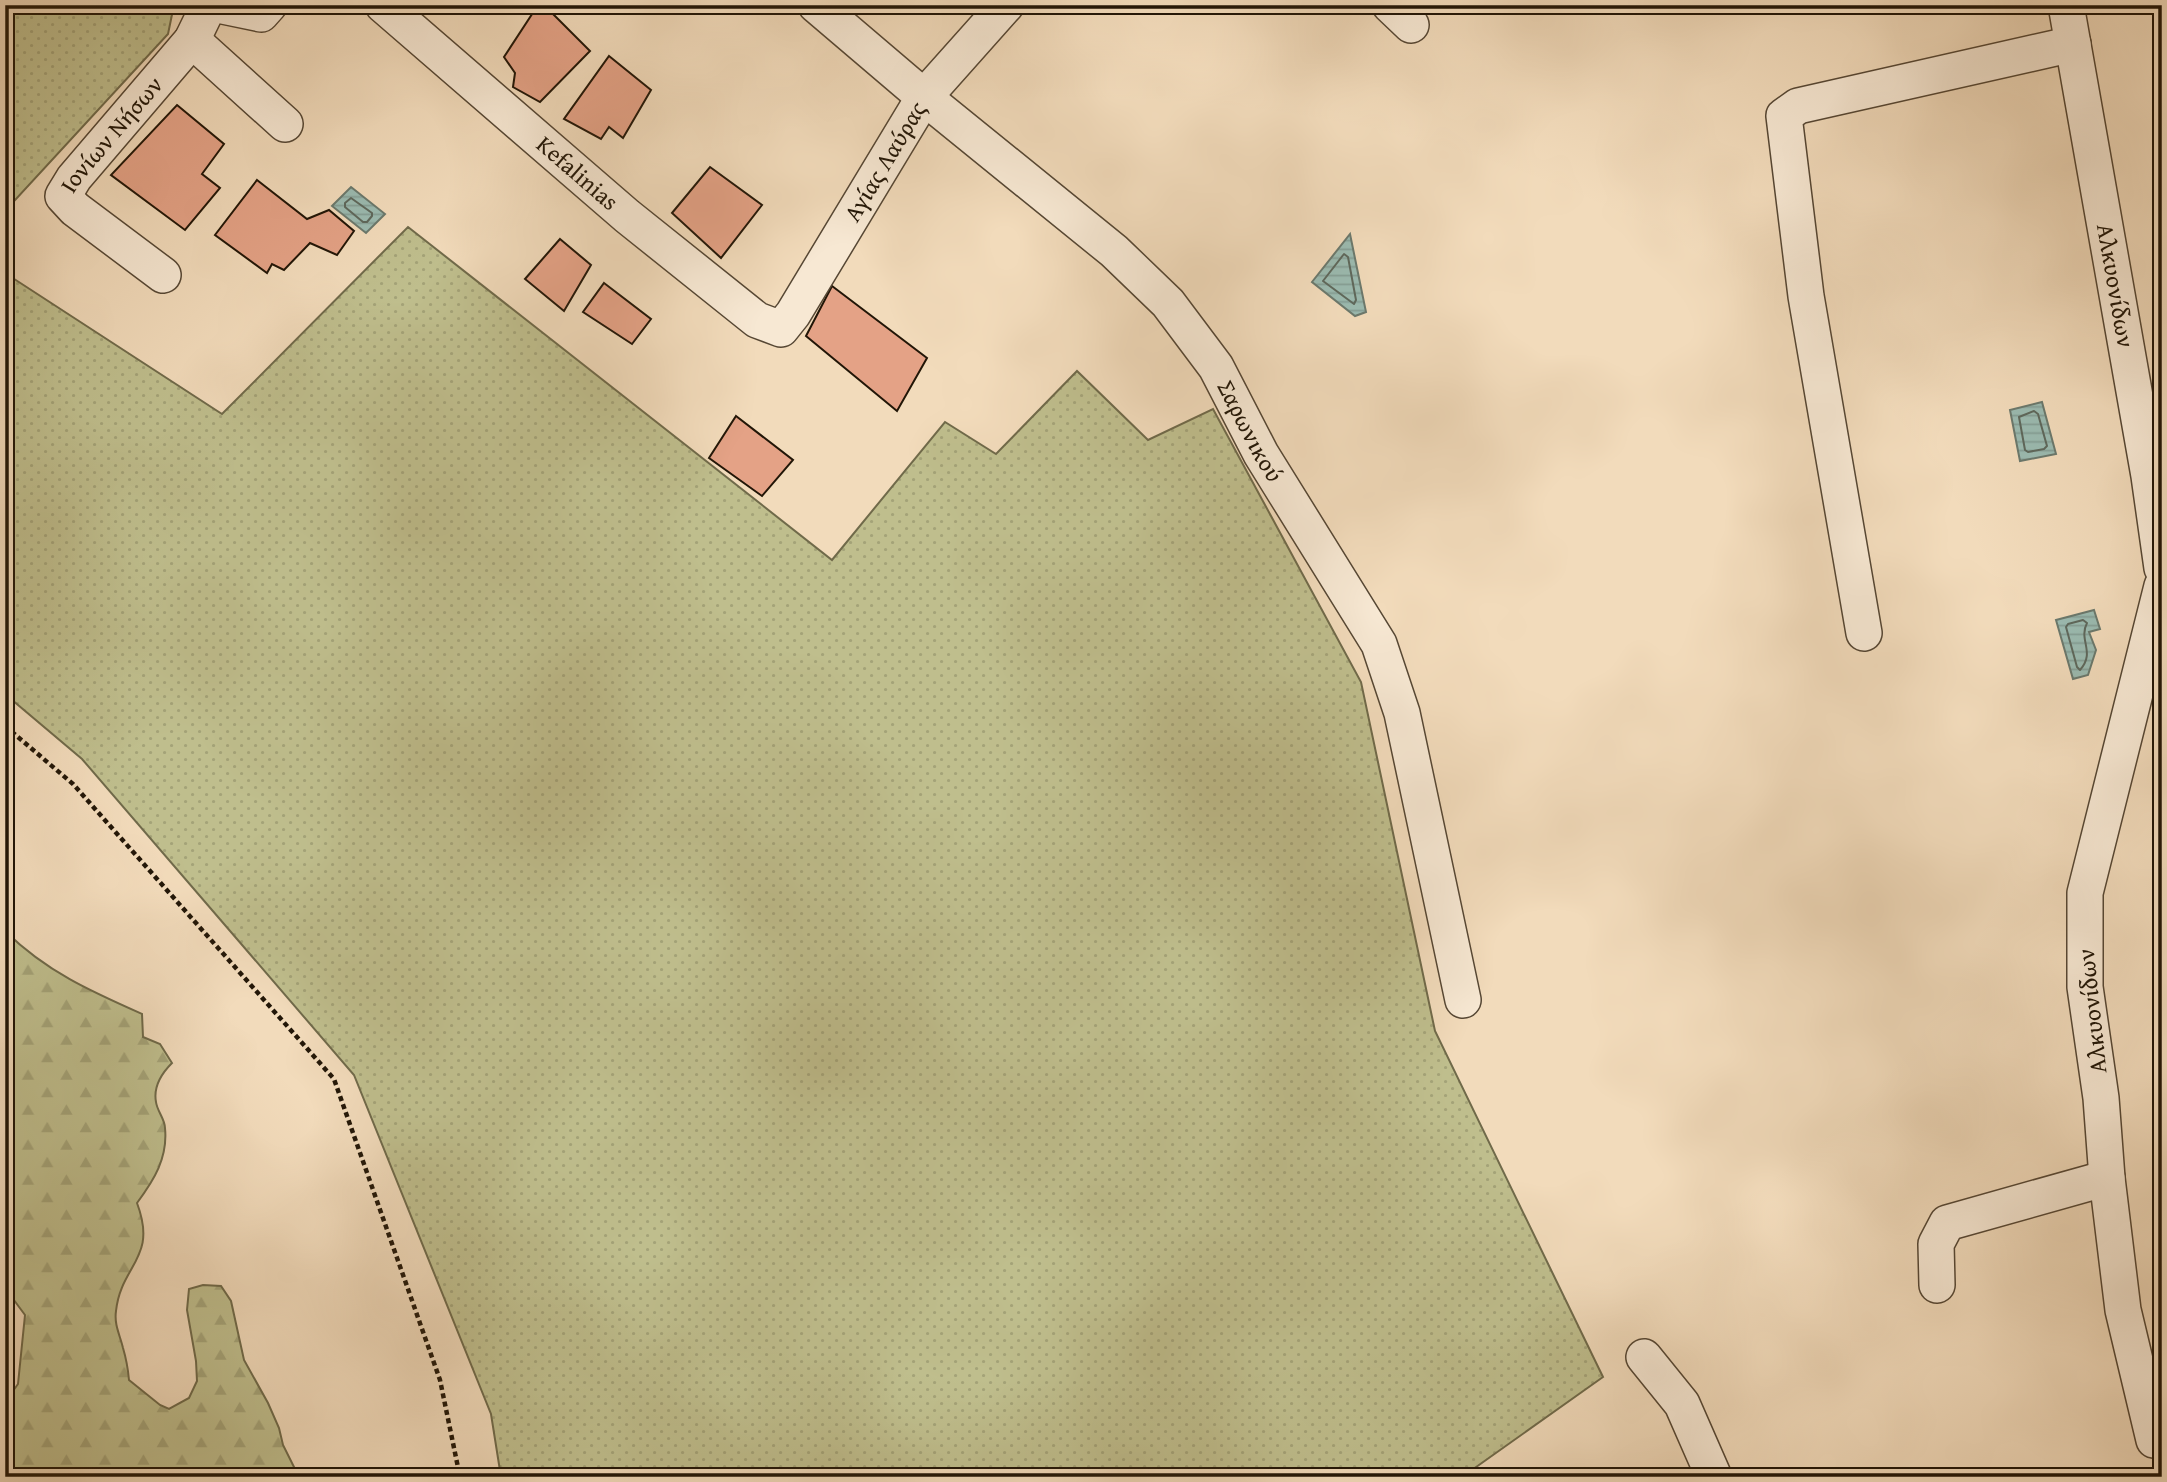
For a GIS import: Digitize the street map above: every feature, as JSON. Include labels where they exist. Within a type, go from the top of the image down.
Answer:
[{"type":"street","name":"Ιονίων Νήσων","points":[[163,275],[75,209],[63,196],[74,178],[192,40],[209,5]]},
{"type":"street","points":[[218,5],[261,14],[269,5]]},
{"type":"street","name":"Kefalinias","points":[[383,5],[626,216],[757,320],[781,329]]},
{"type":"street","name":"Σαρωνικού","points":[[816,5],[924,97],[1114,251],[1168,303],[1216,367],[1261,454],[1379,645],[1402,713],[1462,1000]]},
{"type":"street","name":"Αγίας Λαύρας","points":[[781,329],[793,314],[924,97],[1006,5]]},
{"type":"street","name":"Αλκυονίδων","points":[[2066,5],[2138,412],[2162,568]]},
{"type":"street","points":[[192,40],[285,124]]},
{"type":"street","points":[[1864,633],[1807,296],[1784,116],[1798,106],[2073,44]]},
{"type":"street","name":"Αλκυονίδων","points":[[2154,1440],[2123,1310],[2107,1178],[2101,1098],[2085,987],[2085,894],[2162,586]]},
{"type":"street","points":[[1937,1285],[1936,1244],[1947,1223],[2107,1178]]},
{"type":"street","points":[[1644,1357],[1682,1405],[1714,1477]]},
{"type":"path","points":[[5,726],[73,784],[334,1079],[440,1380],[460,1477]]},
{"type":"green space","points":[[5,5],[174,5],[168,34],[5,211]]},
{"type":"green space","points":[[408,227],[832,560],[945,422],[996,454],[1077,371],[1148,440],[1213,409],[1361,682],[1435,1031],[1603,1377],[1462,1477],[501,1477],[491,1414],[354,1075],[82,759],[5,694],[5,273],[222,414]]},
{"type":"green space","points":[[5,931],[53,969],[142,1014],[143,1037],[160,1044],[172,1063],[157,1085],[155,1096],[165,1125],[162,1159],[137,1203],[142,1222],[141,1249],[124,1282],[116,1311],[129,1380],[169,1409],[189,1398],[197,1381],[187,1310],[189,1289],[203,1285],[221,1286],[231,1301],[244,1360],[268,1403],[283,1445],[299,1477],[5,1477],[5,1402],[18,1384],[25,1315],[5,1288]]},
{"type":"water","points":[[351,187],[385,214],[366,233],[332,206]]},
{"type":"water","points":[[1350,234],[1366,312],[1355,316],[1312,282]]},
{"type":"water","points":[[2042,402],[2056,454],[2020,461],[2010,410]]},
{"type":"water","points":[[2094,610],[2100,629],[2089,632],[2096,650],[2088,675],[2073,679],[2056,620]]},
{"type":"building","points":[[538,5],[544,5],[590,51],[540,102],[513,87],[515,73],[504,57]]},
{"type":"building","points":[[609,56],[651,90],[623,138],[609,127],[601,139],[564,119]]},
{"type":"building","points":[[177,105],[224,144],[202,174],[220,188],[185,230],[111,175]]},
{"type":"building","points":[[710,167],[762,205],[721,258],[672,213]]},
{"type":"building","points":[[257,180],[307,219],[329,210],[354,231],[337,255],[310,243],[284,270],[272,264],[267,273],[215,235]]},
{"type":"building","points":[[560,239],[591,265],[564,311],[525,279]]},
{"type":"building","points":[[604,283],[651,319],[632,344],[583,312]]},
{"type":"building","points":[[832,286],[927,358],[897,411],[806,336]]},
{"type":"building","points":[[736,416],[793,460],[762,496],[709,458]]}]
